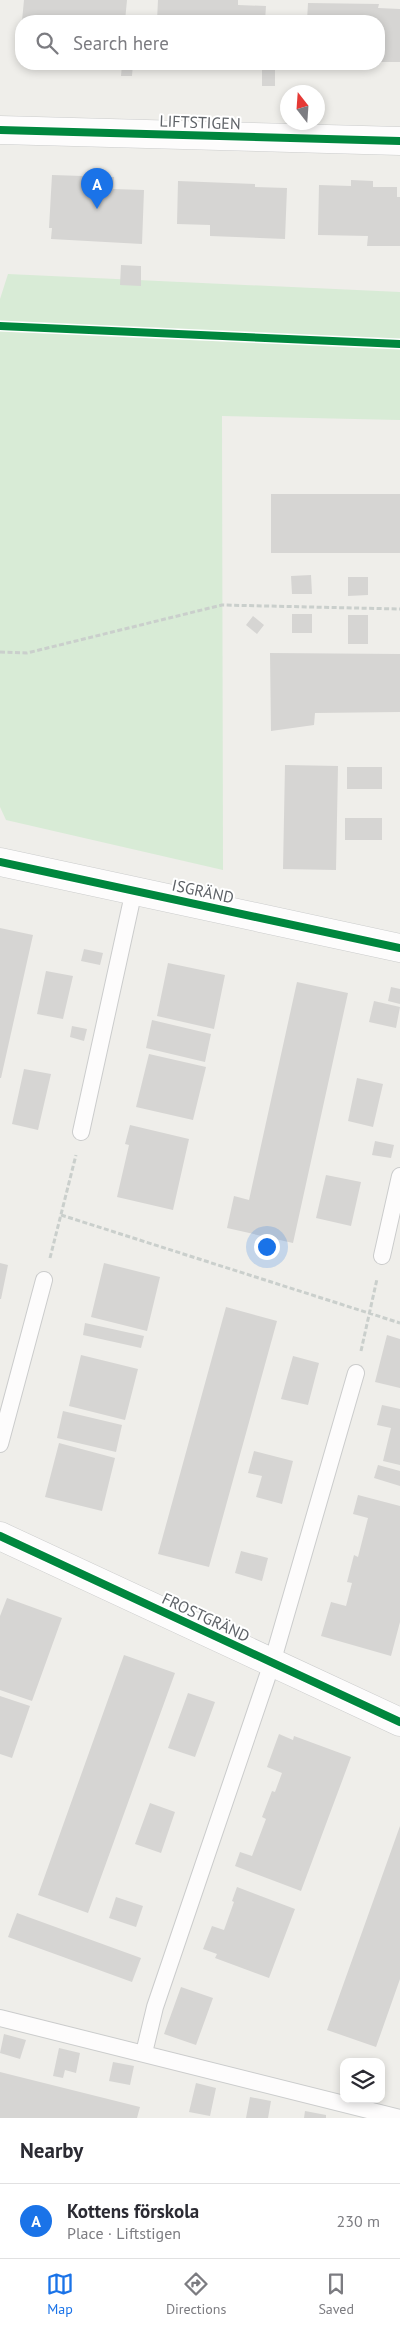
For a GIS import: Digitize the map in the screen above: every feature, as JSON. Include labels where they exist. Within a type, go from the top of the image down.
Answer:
[{"type":"street","name":"LIFTSTIGEN","points":[[0,130],[400,141]]},
{"type":"street","name":"ISGRÄND","points":[[0,862],[400,948]]},
{"type":"street","name":"FROSTGRÄND","points":[[0,1536],[400,1722]]},
{"type":"lane","points":[[81,1132],[134,890]]},
{"type":"lane","points":[[382,1256],[400,1176]]},
{"type":"lane","points":[[0,1444],[44,1280]]},
{"type":"lane","points":[[144,2053],[155,2007],[272,1663],[356,1373]]},
{"type":"lane","points":[[0,2018],[400,2118]]},
{"type":"path","points":[[0,652],[27,653],[222,605],[400,609]]},
{"type":"path","points":[[44,1280],[81,1132]]},
{"type":"path","points":[[61,1215],[400,1323]]},
{"type":"path","points":[[356,1373],[382,1256]]},
{"type":"green space","points":[[8,274],[400,292],[400,420],[222,416],[223,870],[6,820],[0,807],[0,299]]},
{"type":"building","points":[[24,0],[127,0],[126,15],[23,15]]},
{"type":"building","points":[[158,0],[238,0],[238,5],[266,6],[265,15],[157,15]]},
{"type":"building","points":[[308,3],[379,4],[378,8],[400,9],[400,62],[385,62],[385,15],[307,15]]},
{"type":"building","points":[[122,70],[132,70],[132,76],[121,76]]},
{"type":"building","points":[[262,70],[275,70],[275,86],[262,86]]},
{"type":"building","points":[[52,175],[114,177],[113,189],[144,190],[142,244],[51,239],[52,228],[49,228]]},
{"type":"building","points":[[351,180],[373,181],[373,187],[397,187],[397,197],[400,197],[400,246],[367,246],[368,236],[318,235],[319,185],[351,186]]},
{"type":"building","points":[[178,181],[255,184],[255,187],[287,188],[285,239],[210,236],[210,225],[177,224]]},
{"type":"building","points":[[121,265],[141,266],[141,286],[120,285]]},
{"type":"building","points":[[271,494],[400,494],[400,553],[271,553]]},
{"type":"building","points":[[311,575],[312,594],[292,594],[291,576]]},
{"type":"building","points":[[348,577],[368,577],[368,595],[348,596]]},
{"type":"building","points":[[292,614],[312,614],[312,633],[292,633]]},
{"type":"building","points":[[348,615],[368,615],[368,644],[348,644]]},
{"type":"building","points":[[253,616],[264,625],[257,634],[246,625]]},
{"type":"building","points":[[270,653],[400,654],[400,712],[315,713],[314,725],[271,731]]},
{"type":"building","points":[[285,765],[338,766],[336,870],[283,869]]},
{"type":"building","points":[[347,767],[382,767],[382,789],[347,789]]},
{"type":"building","points":[[345,818],[382,818],[382,840],[345,840]]},
{"type":"building","points":[[0,928],[33,935],[1,1078],[0,1078]]},
{"type":"building","points":[[84,949],[103,953],[100,965],[81,961]]},
{"type":"building","points":[[168,963],[225,975],[214,1029],[157,1016]]},
{"type":"building","points":[[46,971],[73,976],[63,1019],[37,1014]]},
{"type":"building","points":[[297,982],[348,993],[293,1243],[227,1228],[234,1196],[249,1200]]},
{"type":"building","points":[[391,987],[400,989],[400,1004],[388,1001]]},
{"type":"building","points":[[374,1001],[400,1007],[396,1028],[369,1022]]},
{"type":"building","points":[[152,1020],[211,1034],[205,1062],[146,1048]]},
{"type":"building","points":[[72,1026],[87,1029],[84,1041],[70,1037]]},
{"type":"building","points":[[149,1054],[206,1067],[193,1120],[136,1107]]},
{"type":"building","points":[[24,1069],[51,1074],[38,1130],[12,1124]]},
{"type":"building","points":[[357,1078],[383,1084],[373,1127],[348,1121]]},
{"type":"building","points":[[130,1125],[189,1139],[173,1210],[117,1197],[129,1145],[125,1144]]},
{"type":"building","points":[[375,1141],[394,1145],[391,1158],[372,1155]]},
{"type":"building","points":[[326,1175],[361,1182],[351,1226],[316,1218]]},
{"type":"building","points":[[0,1263],[8,1265],[1,1299],[0,1299]]},
{"type":"building","points":[[104,1263],[160,1277],[147,1331],[91,1317]]},
{"type":"building","points":[[226,1307],[277,1321],[209,1567],[158,1554]]},
{"type":"building","points":[[85,1323],[144,1336],[141,1348],[83,1335]]},
{"type":"building","points":[[387,1335],[400,1339],[400,1388],[375,1382]]},
{"type":"building","points":[[81,1355],[138,1369],[125,1420],[69,1406]]},
{"type":"building","points":[[293,1356],[319,1363],[308,1405],[281,1399]]},
{"type":"building","points":[[382,1405],[400,1409],[400,1465],[383,1461],[391,1428],[377,1425]]},
{"type":"building","points":[[63,1411],[122,1425],[116,1452],[57,1438]]},
{"type":"building","points":[[59,1443],[115,1458],[102,1511],[45,1497]]},
{"type":"building","points":[[254,1451],[293,1461],[282,1504],[256,1497],[262,1476],[248,1473]]},
{"type":"building","points":[[378,1465],[400,1471],[400,1486],[374,1478]]},
{"type":"building","points":[[358,1495],[400,1506],[400,1622],[391,1656],[321,1636],[331,1602],[346,1606],[352,1583],[347,1582],[354,1555],[358,1557],[368,1518],[353,1514]]},
{"type":"building","points":[[241,1551],[268,1558],[262,1581],[235,1573]]},
{"type":"building","points":[[7,1598],[62,1618],[32,1701],[0,1690],[0,1616]]},
{"type":"building","points":[[124,1655],[175,1673],[88,1913],[38,1895]]},
{"type":"building","points":[[188,1693],[215,1702],[195,1757],[168,1748]]},
{"type":"building","points":[[0,1696],[30,1706],[12,1758],[0,1754]]},
{"type":"building","points":[[279,1734],[293,1740],[294,1736],[351,1757],[301,1891],[235,1866],[240,1852],[252,1856],[266,1819],[262,1817],[272,1791],[275,1792],[282,1773],[267,1767]]},
{"type":"building","points":[[150,1803],[175,1812],[161,1853],[135,1844]]},
{"type":"building","points":[[400,1826],[400,1979],[376,2047],[327,2030]]},
{"type":"building","points":[[237,1887],[295,1909],[269,1978],[215,1958],[217,1954],[203,1949],[212,1926],[224,1930]]},
{"type":"building","points":[[116,1897],[143,1906],[136,1927],[109,1918]]},
{"type":"building","points":[[17,1913],[141,1958],[132,1982],[8,1937]]},
{"type":"building","points":[[181,1987],[213,1998],[196,2045],[164,2034]]},
{"type":"building","points":[[4,2034],[26,2040],[20,2059],[0,2053]]},
{"type":"building","points":[[59,2048],[80,2053],[76,2073],[65,2070],[63,2078],[53,2076]]},
{"type":"building","points":[[113,2062],[134,2066],[130,2085],[109,2081]]},
{"type":"building","points":[[0,2072],[140,2107],[137,2118],[0,2118]]},
{"type":"building","points":[[196,2083],[216,2088],[210,2116],[189,2112]]},
{"type":"building","points":[[250,2097],[271,2101],[268,2118],[246,2118]]},
{"type":"building","points":[[305,2111],[326,2115],[326,2118],[304,2118]]},
{"type":"cycle path","points":[[0,130],[400,141]]},
{"type":"cycle path","points":[[0,326],[400,344]]},
{"type":"cycle path","points":[[0,862],[400,948]]},
{"type":"cycle path","points":[[0,1536],[400,1722]]},
{"type":"place","name":"Kottens förskola","points":[[97,209]]}]
